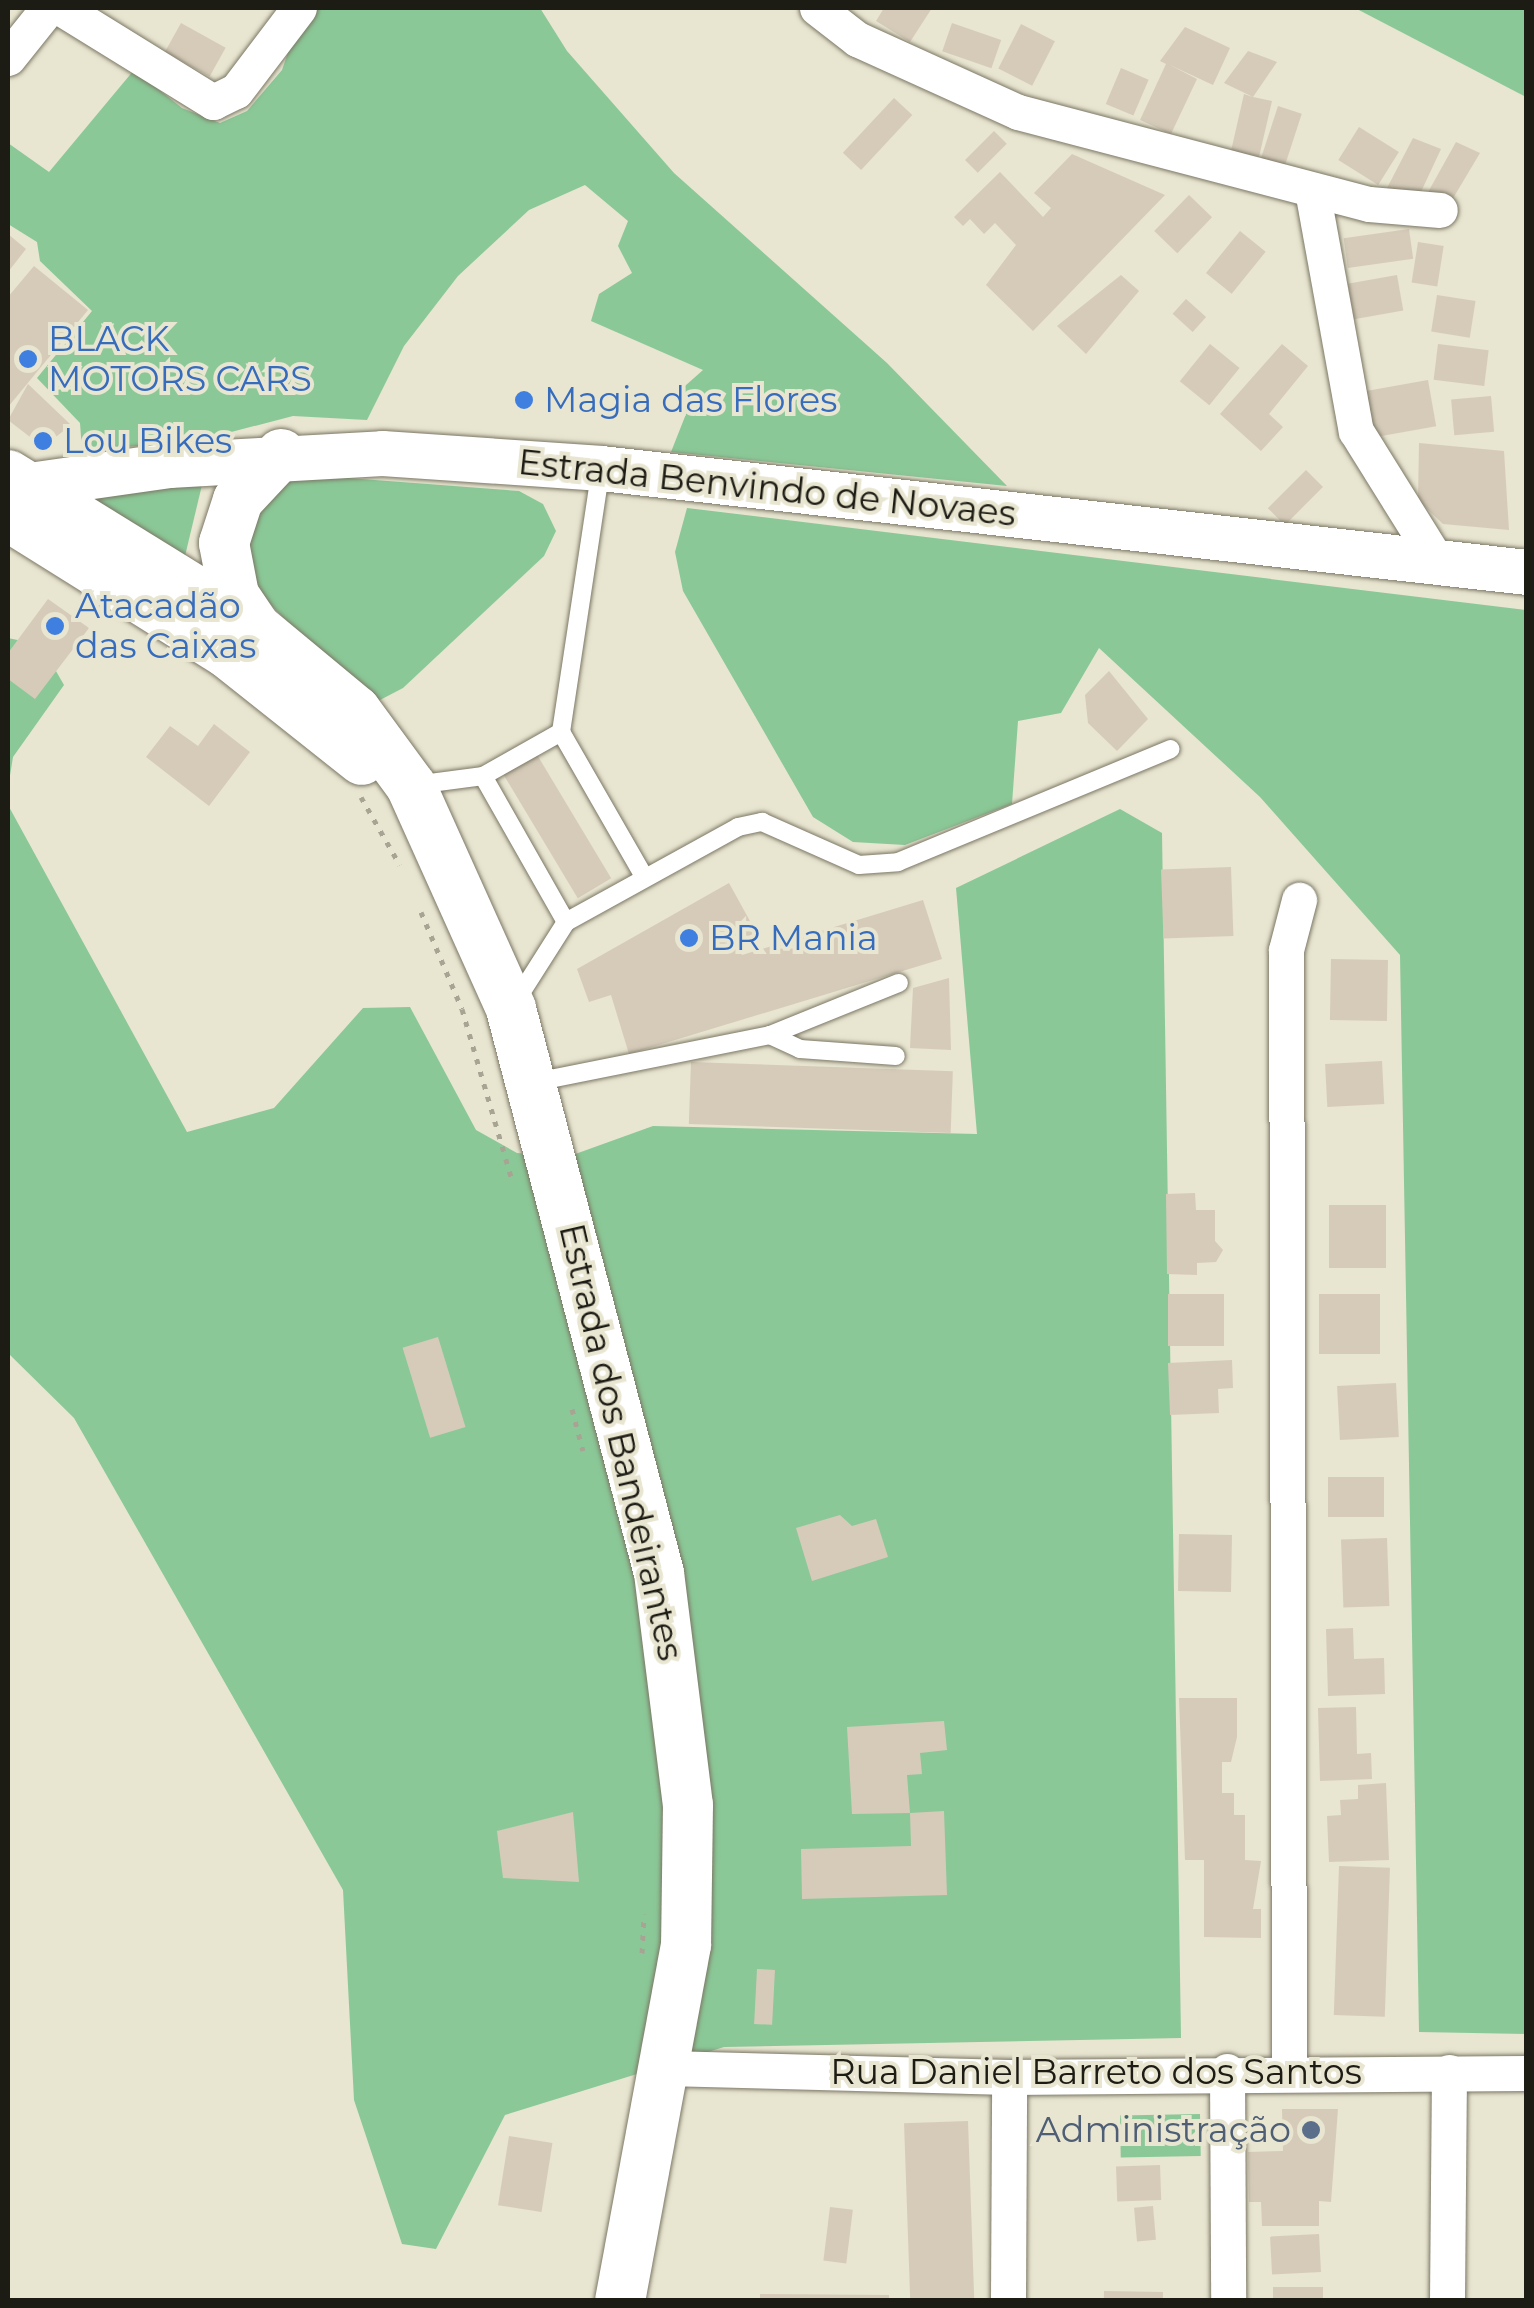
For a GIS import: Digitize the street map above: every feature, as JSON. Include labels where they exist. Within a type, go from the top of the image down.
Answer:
[{"type":"main road","points":[[256,628],[234,594],[224,543],[238,500],[282,454]]},
{"type":"main road","name":"Estrada dos Bandeirantes","points":[[13,491],[256,628],[342,697],[410,786],[420,855]]},
{"type":"main road","name":"Estrada dos Bandeirantes","points":[[13,491],[299,706],[420,855],[511,1009],[611,1373],[676,1676],[688,1805],[686,1944],[620,2300]]},
{"type":"street","points":[[8,58],[48,8]]},
{"type":"street","points":[[62,8],[214,102],[236,92],[298,8]]},
{"type":"street","points":[[817,8],[857,40],[1018,112],[1312,190],[1440,210]]},
{"type":"street","points":[[1312,190],[1356,431],[1437,561]]},
{"type":"street","name":"Estrada Benvindo de Novaes","points":[[13,491],[282,454],[601,468],[1526,572]]},
{"type":"street","points":[[1289,2070],[1286,950],[1299,900]]},
{"type":"street","name":"Rua Daniel Barreto dos Santos","points":[[666,2068],[1009,2077],[1289,2070],[1526,2073]]},
{"type":"street","points":[[1227,2071],[1228,2300]]},
{"type":"street","points":[[1448,2300],[1449,2072]]},
{"type":"street","points":[[1008,2300],[1009,2077]]},
{"type":"lane","points":[[601,468],[561,732],[646,878]]},
{"type":"lane","points":[[410,786],[483,776],[561,732]]},
{"type":"lane","points":[[511,1009],[566,922],[762,822],[823,854],[859,864],[898,862],[1171,749]]},
{"type":"lane","points":[[483,776],[566,922]]},
{"type":"lane","points":[[532,1082],[770,1035],[900,983]]},
{"type":"lane","points":[[770,1035],[800,1050],[896,1056]]},
{"type":"path","points":[[354,786],[420,855]]},
{"type":"path","points":[[418,904],[462,1009],[516,1194]]},
{"type":"path","points":[[568,1392],[586,1460]]},
{"type":"path","points":[[642,1965],[644,1909]]},
{"type":"green space","points":[[316,8],[540,8],[567,51],[674,173],[887,363],[1007,486],[671,452],[686,414],[685,386],[703,370],[591,321],[599,294],[632,273],[618,246],[628,221],[585,185],[529,210],[458,276],[404,346],[367,420],[293,416],[193,442],[82,450],[80,423],[37,378],[92,311],[40,261],[37,242],[8,224],[8,143],[49,172],[134,70],[182,108],[220,123],[247,111],[282,70],[297,26]]},
{"type":"green space","points":[[1355,8],[1526,8],[1526,97]]},
{"type":"green space","points":[[295,474],[519,491],[543,504],[556,531],[544,556],[403,688],[380,700],[359,694],[242,576],[236,521]]},
{"type":"green space","points":[[202,485],[185,556],[55,493]]},
{"type":"green space","points":[[687,508],[1526,610],[1526,2034],[1419,2032],[1400,955],[1260,797],[1099,648],[1061,713],[1018,721],[1012,804],[905,845],[853,842],[813,817],[683,591],[675,552]]},
{"type":"green space","points":[[8,638],[41,645],[64,685],[13,757],[8,788]]},
{"type":"green space","points":[[8,805],[187,1132],[274,1108],[363,1008],[410,1007],[476,1130],[517,1153],[567,1157],[653,1126],[977,1134],[956,888],[1120,809],[1162,833],[1181,2038],[724,2047],[505,2115],[436,2249],[402,2244],[354,2100],[343,1890],[74,1418],[8,1353]]},
{"type":"green space","points":[[1200,2114],[1201,2156],[1121,2157],[1120,2115]]},
{"type":"building","points":[[884,8],[932,8],[910,42],[876,21]]},
{"type":"building","points":[[181,23],[226,48],[210,77],[165,52]]},
{"type":"building","points":[[952,23],[1001,40],[991,68],[942,51]]},
{"type":"building","points":[[1021,24],[1055,41],[1032,86],[998,69]]},
{"type":"building","points":[[1185,27],[1230,48],[1213,85],[1170,65],[1197,79],[1171,134],[1140,120],[1166,64],[1160,61]]},
{"type":"building","points":[[1248,51],[1277,62],[1253,97],[1224,83]]},
{"type":"building","points":[[1121,68],[1149,80],[1133,116],[1106,104]]},
{"type":"building","points":[[1244,94],[1272,101],[1259,157],[1231,151]]},
{"type":"building","points":[[894,98],[912,115],[861,170],[843,153]]},
{"type":"building","points":[[1278,106],[1302,114],[1283,171],[1259,163]]},
{"type":"building","points":[[1359,127],[1399,152],[1378,185],[1338,160]]},
{"type":"building","points":[[994,131],[1007,144],[978,173],[965,160]]},
{"type":"building","points":[[1413,138],[1441,149],[1420,194],[1386,190]]},
{"type":"building","points":[[1456,142],[1480,153],[1452,200],[1427,194]]},
{"type":"building","points":[[1072,154],[1165,195],[1033,331],[986,285],[1016,245],[995,223],[984,234],[970,219],[963,226],[954,217],[1000,172],[1043,217],[1051,208],[1034,193]]},
{"type":"building","points":[[1189,195],[1212,217],[1177,253],[1154,231]]},
{"type":"building","points":[[1409,229],[1413,259],[1348,268],[1344,238]]},
{"type":"building","points":[[1240,231],[1266,252],[1232,294],[1206,273]]},
{"type":"building","points":[[8,234],[26,249],[8,272]]},
{"type":"building","points":[[1418,242],[1444,246],[1437,287],[1412,282]]},
{"type":"building","name":"BLACK MOTORS CARS","points":[[34,266],[88,310],[8,407],[8,297]]},
{"type":"building","points":[[1121,275],[1139,291],[1086,354],[1057,326]]},
{"type":"building","points":[[1397,275],[1403,310],[1354,319],[1348,284]]},
{"type":"building","points":[[1437,295],[1476,301],[1470,338],[1431,332]]},
{"type":"building","points":[[1186,299],[1206,317],[1193,332],[1173,314]]},
{"type":"building","points":[[1210,344],[1240,368],[1209,405],[1180,381]]},
{"type":"building","points":[[1282,344],[1308,366],[1269,414],[1283,427],[1261,451],[1220,414]]},
{"type":"building","points":[[1438,344],[1489,350],[1484,386],[1434,380]]},
{"type":"building","points":[[1428,380],[1436,426],[1370,438],[1362,392]]},
{"type":"building","points":[[28,384],[71,425],[43,447],[8,420]]},
{"type":"building","points":[[1491,396],[1494,432],[1454,435],[1451,399]]},
{"type":"building","points":[[1419,443],[1504,451],[1509,530],[1443,524],[1418,500]]},
{"type":"building","points":[[1306,470],[1323,487],[1285,525],[1268,508]]},
{"type":"building","points":[[48,599],[89,628],[35,699],[8,679],[8,653]]},
{"type":"building","points":[[1109,671],[1148,719],[1117,751],[1088,723],[1085,695]]},
{"type":"building","points":[[214,724],[250,752],[209,806],[146,757],[170,726],[198,746]]},
{"type":"building","points":[[536,753],[611,878],[578,898],[503,773]]},
{"type":"building","points":[[1231,867],[1233,936],[1163,938],[1161,869]]},
{"type":"building","points":[[729,883],[756,932],[735,944],[742,955],[923,900],[942,959],[629,1054],[611,995],[589,1002],[577,969]]},
{"type":"building","points":[[1331,959],[1388,960],[1387,1021],[1330,1020]]},
{"type":"building","points":[[949,978],[951,1050],[910,1048],[913,988]]},
{"type":"building","points":[[1382,1061],[1384,1104],[1327,1107],[1325,1064]]},
{"type":"building","points":[[691,1062],[953,1071],[951,1133],[689,1124]]},
{"type":"building","points":[[1195,1193],[1196,1210],[1215,1210],[1215,1241],[1223,1250],[1216,1262],[1197,1263],[1197,1275],[1167,1274],[1166,1194]]},
{"type":"building","points":[[1329,1205],[1386,1205],[1386,1268],[1329,1268]]},
{"type":"building","points":[[1168,1294],[1224,1294],[1224,1346],[1168,1346]]},
{"type":"building","points":[[1319,1294],[1380,1294],[1380,1354],[1319,1354]]},
{"type":"building","points":[[438,1337],[465,1427],[430,1438],[403,1348]]},
{"type":"building","points":[[1232,1360],[1233,1388],[1218,1389],[1219,1413],[1170,1415],[1168,1363]]},
{"type":"building","points":[[1396,1383],[1399,1437],[1340,1440],[1337,1386]]},
{"type":"building","points":[[1328,1477],[1384,1477],[1384,1517],[1328,1517]]},
{"type":"building","points":[[840,1515],[852,1526],[876,1519],[888,1557],[812,1581],[796,1528]]},
{"type":"building","points":[[1179,1534],[1232,1535],[1231,1592],[1178,1591]]},
{"type":"building","points":[[1387,1538],[1389,1606],[1343,1608],[1341,1540]]},
{"type":"building","points":[[1353,1628],[1354,1659],[1384,1658],[1385,1694],[1328,1696],[1326,1629]]},
{"type":"building","points":[[1179,1698],[1237,1698],[1237,1737],[1231,1762],[1222,1762],[1222,1793],[1234,1793],[1234,1815],[1245,1815],[1245,1860],[1261,1861],[1253,1909],[1261,1909],[1261,1938],[1204,1937],[1204,1860],[1185,1860]]},
{"type":"building","points":[[1356,1707],[1357,1754],[1371,1753],[1372,1779],[1320,1781],[1318,1708]]},
{"type":"building","points":[[944,1721],[947,1750],[920,1753],[922,1774],[907,1775],[910,1813],[852,1814],[847,1727]]},
{"type":"building","points":[[1386,1783],[1389,1860],[1329,1862],[1327,1816],[1341,1815],[1340,1800],[1358,1799],[1358,1785]]},
{"type":"building","points":[[944,1811],[947,1895],[802,1899],[801,1849],[911,1846],[910,1813]]},
{"type":"building","points":[[573,1812],[579,1882],[503,1878],[497,1831]]},
{"type":"building","points":[[1339,1866],[1390,1868],[1385,2017],[1334,2015]]},
{"type":"building","points":[[757,1969],[775,1970],[772,2025],[754,2024]]},
{"type":"building","points":[[1282,2109],[1338,2109],[1331,2202],[1319,2201],[1319,2226],[1262,2226],[1261,2202],[1249,2202],[1248,2152],[1283,2151]]},
{"type":"building","points":[[968,2121],[974,2300],[910,2300],[904,2123]]},
{"type":"building","points":[[509,2136],[552,2143],[542,2212],[498,2205]]},
{"type":"building","points":[[1160,2165],[1161,2200],[1117,2202],[1116,2167]]},
{"type":"building","points":[[1153,2206],[1156,2240],[1137,2242],[1134,2208]]},
{"type":"building","points":[[830,2207],[853,2210],[846,2263],[823,2261]]},
{"type":"building","points":[[1319,2234],[1321,2272],[1272,2275],[1270,2237]]},
{"type":"building","points":[[1273,2287],[1323,2287],[1323,2300],[1273,2300]]},
{"type":"building","points":[[1104,2291],[1163,2292],[1163,2300],[1104,2300]]},
{"type":"building","points":[[760,2294],[889,2295],[889,2300],[760,2300]]},
{"type":"place","name":"BLACK MOTORS CARS","points":[[28,359]]},
{"type":"place","name":"Magia das Flores","points":[[524,400]]},
{"type":"place","name":"Lou Bikes","points":[[43,441]]},
{"type":"place","name":"Atacadão das Caixas","points":[[55,626]]},
{"type":"place","name":"BR Mania","points":[[689,938]]},
{"type":"place","name":"Administração","points":[[1311,2130]]}]
